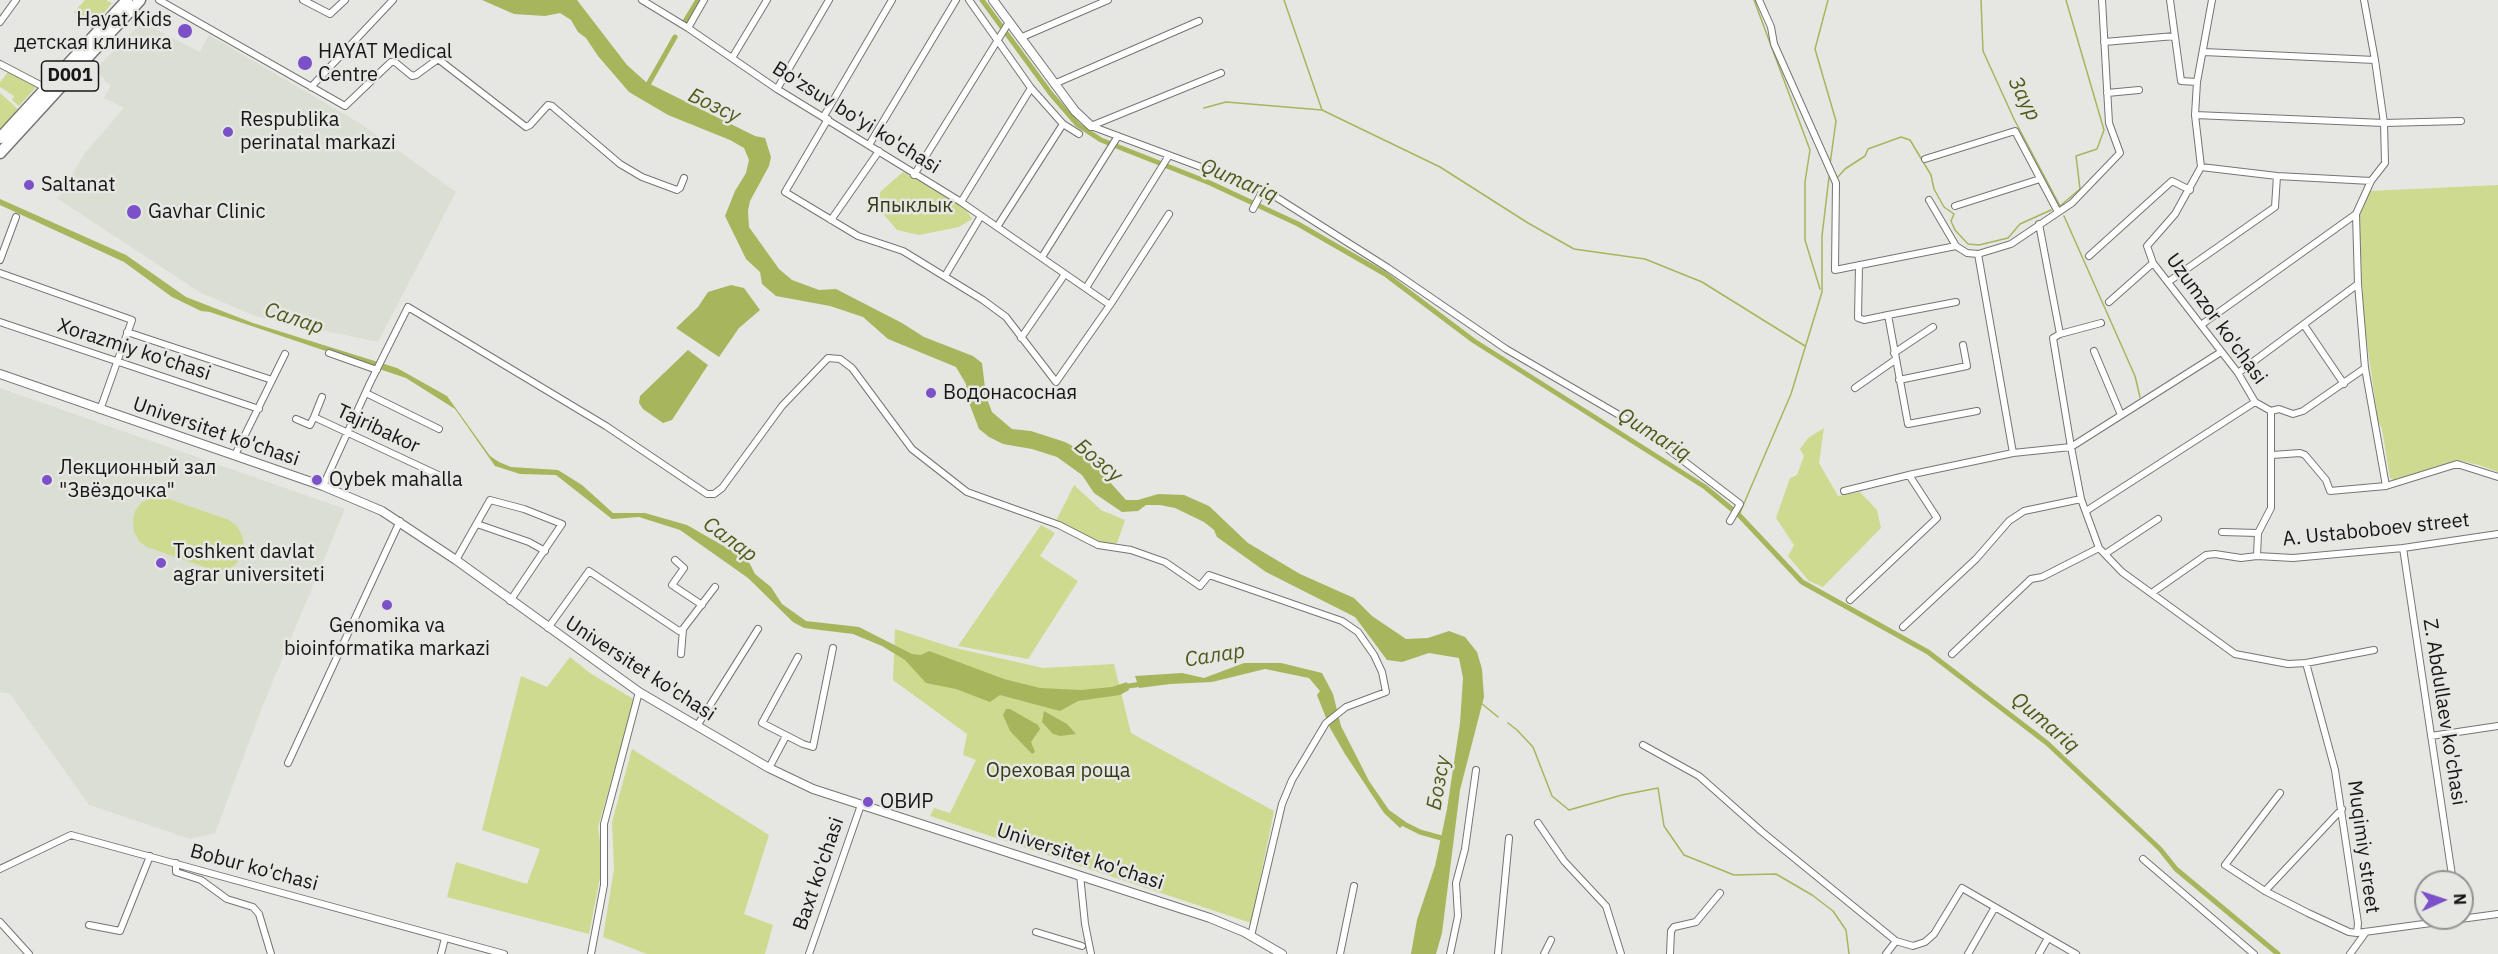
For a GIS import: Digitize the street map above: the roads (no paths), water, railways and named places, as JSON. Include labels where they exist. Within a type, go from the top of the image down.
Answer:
[{"type":"highway","name":"D001","points":[[0,138],[127,0]]},
{"type":"highway","name":"D001","points":[[0,153],[140,0]]},
{"type":"main road","points":[[993,0],[1054,84],[1075,111],[1091,126]]},
{"type":"main road","name":"Universitet ko'chasi","points":[[0,374],[323,486],[373,507],[400,521],[639,692],[769,768],[830,796],[1210,918],[1251,936],[1282,954]]},
{"type":"street","points":[[0,21],[15,0]]},
{"type":"street","points":[[159,0],[345,106],[391,62],[395,62],[412,76],[438,58],[526,127],[548,105],[552,106],[620,165],[642,177],[677,190],[684,178]]},
{"type":"street","points":[[303,0],[330,14],[345,0]]},
{"type":"street","points":[[311,87],[393,0]]},
{"type":"street","name":"Bo'zsuv bo'yi ko'chasi","points":[[643,0],[777,89],[961,202],[1110,306]]},
{"type":"street","points":[[688,28],[704,0]]},
{"type":"street","points":[[732,58],[767,0]]},
{"type":"street","points":[[777,89],[829,0]]},
{"type":"street","points":[[892,0],[785,192],[858,237],[903,251],[1006,317],[1056,382],[1110,306],[1169,214]]},
{"type":"street","points":[[869,145],[956,0]]},
{"type":"street","points":[[969,0],[1031,88],[1063,124],[1079,134]]},
{"type":"street","points":[[1020,38],[1108,0]]},
{"type":"street","points":[[1759,0],[1771,27],[1774,44],[1836,183],[1835,270],[1956,246]]},
{"type":"street","points":[[1929,200],[1956,246],[1967,253],[1978,254],[2011,244],[2072,203],[2120,153],[2109,123],[2102,0]]},
{"type":"street","points":[[2170,0],[2181,81],[2197,82]]},
{"type":"street","points":[[2212,0],[2197,82],[2195,115],[2201,167],[2277,176],[2371,181]]},
{"type":"street","points":[[2364,0],[2384,123],[2385,163],[2371,181],[2356,214],[2358,284],[2365,368],[2386,486]]},
{"type":"street","points":[[1054,84],[1199,21]]},
{"type":"street","points":[[914,175],[1009,22]]},
{"type":"street","points":[[2104,42],[2175,36]]},
{"type":"street","points":[[2204,52],[2375,60]]},
{"type":"street","points":[[0,64],[46,88]]},
{"type":"street","points":[[1091,126],[1221,72]]},
{"type":"street","points":[[961,202],[1031,88]]},
{"type":"street","points":[[2107,93],[2139,90]]},
{"type":"street","points":[[2195,115],[2384,123],[2461,121]]},
{"type":"street","points":[[996,226],[1063,124]]},
{"type":"street","points":[[1091,126],[1168,158],[1261,192],[1388,268],[1506,349],[1638,426],[1740,504],[1730,521]]},
{"type":"street","points":[[1925,159],[2015,131],[2058,212]]},
{"type":"street","points":[[1042,257],[1117,138]]},
{"type":"street","points":[[831,220],[879,151]]},
{"type":"street","points":[[1086,288],[1168,158]]},
{"type":"street","name":"Uzumzor ko'chasi","points":[[2201,167],[2175,214],[2147,246],[2152,263],[2238,373],[2255,402],[2271,411],[2271,508],[2258,533],[2257,556]]},
{"type":"street","points":[[2168,282],[2275,207],[2277,176]]},
{"type":"street","points":[[1955,206],[2040,179]]},
{"type":"street","points":[[2089,256],[2172,181],[2190,190]]},
{"type":"street","points":[[1253,209],[1261,192]]},
{"type":"street","points":[[2201,325],[2356,214]]},
{"type":"street","points":[[945,276],[981,216]]},
{"type":"street","points":[[0,260],[16,217]]},
{"type":"street","points":[[2039,224],[2060,334]]},
{"type":"street","points":[[1978,254],[2013,453]]},
{"type":"street","points":[[2109,302],[2152,263]]},
{"type":"street","points":[[1860,265],[1858,318],[1864,320],[1956,302]]},
{"type":"street","points":[[0,273],[131,319],[100,410]]},
{"type":"street","points":[[1021,338],[1065,274]]},
{"type":"street","points":[[2238,373],[2358,284]]},
{"type":"street","points":[[323,486],[408,308],[606,426],[706,494],[714,494],[722,488],[782,406],[828,358],[840,358],[852,368],[912,449],[967,492],[1059,525],[1098,545],[1131,550],[1166,562],[1200,586],[1209,575],[1342,621],[1358,632],[1374,655],[1382,672],[1386,692],[1346,707],[1326,723],[1292,780],[1282,804],[1251,936]]},
{"type":"street","points":[[1888,315],[1908,424],[1977,411]]},
{"type":"street","name":"Xorazmiy ko'chasi","points":[[0,322],[259,409]]},
{"type":"street","points":[[2101,323],[2053,338],[2081,499],[2099,548],[2122,572],[2153,592],[2235,654],[2288,664],[2306,663],[2374,650]]},
{"type":"street","points":[[2304,325],[2344,384]]},
{"type":"street","points":[[1855,388],[1933,327]]},
{"type":"street","points":[[127,332],[272,380]]},
{"type":"street","points":[[1899,380],[1967,366],[1963,345]]},
{"type":"street","points":[[2094,351],[2121,415]]},
{"type":"street","points":[[1844,491],[2013,453],[2071,447],[2221,352]]},
{"type":"street","points":[[329,353],[377,370]]},
{"type":"street","points":[[235,455],[285,354]]},
{"type":"street","points":[[2271,411],[2279,409],[2293,414],[2303,411],[2365,368]]},
{"type":"street","name":"Tajribakor","points":[[366,393],[439,429]]},
{"type":"street","name":"Tajribakor","points":[[322,397],[314,417],[449,480]]},
{"type":"street","points":[[2086,511],[2255,402]]},
{"type":"street","points":[[296,419],[310,425],[314,417]]},
{"type":"street","points":[[2272,454],[2300,453],[2306,455],[2326,480],[2330,492],[2386,486],[2457,464],[2498,477]]},
{"type":"street","points":[[1850,600],[1937,518],[1909,475]]},
{"type":"street","points":[[1903,627],[1976,559],[2009,521],[2024,511],[2081,499]]},
{"type":"street","points":[[456,560],[490,500],[524,509],[562,524],[510,601]]},
{"type":"street","points":[[2105,554],[2158,519]]},
{"type":"street","points":[[288,763],[400,521]]},
{"type":"street","points":[[477,524],[529,542],[545,551]]},
{"type":"street","points":[[2222,532],[2258,533]]},
{"type":"street","name":"A. Ustaboboev street","points":[[2153,592],[2206,555],[2293,558],[2403,548],[2498,534]]},
{"type":"street","points":[[1952,654],[2031,579],[2042,577],[2099,548]]},
{"type":"street","name":"Z. Abdullaev ko'chasi","points":[[2403,548],[2451,870]]},
{"type":"street","points":[[675,560],[684,568],[672,585],[702,605]]},
{"type":"street","points":[[548,628],[589,571],[679,631],[684,629]]},
{"type":"street","points":[[681,654],[684,629],[715,587]]},
{"type":"street","points":[[697,726],[758,629]]},
{"type":"street","points":[[798,657],[762,723],[813,747],[834,648]]},
{"type":"street","name":"Muqimiy street","points":[[2306,663],[2335,770],[2358,924],[2357,933],[2414,925]]},
{"type":"street","points":[[591,954],[604,885],[604,824],[639,692]]},
{"type":"street","points":[[2431,736],[2498,726]]},
{"type":"street","points":[[769,768],[786,736]]},
{"type":"street","points":[[1643,745],[1700,776],[1761,831],[1896,941],[1913,946],[1925,942],[1934,934],[1962,888],[2076,954]]},
{"type":"street","points":[[1450,954],[1458,916],[1456,883],[1465,849],[1476,770]]},
{"type":"street","points":[[2280,793],[2225,865],[2265,891],[2308,914],[2349,932],[2357,933]]},
{"type":"street","name":"Baxt ko'chasi","points":[[809,954],[861,805]]},
{"type":"street","points":[[2265,891],[2342,810]]},
{"type":"street","points":[[1538,823],[1564,861],[1606,906],[1621,954]]},
{"type":"street","name":"Bobur ko'chasi","points":[[0,869],[70,835],[504,954]]},
{"type":"street","points":[[1498,954],[1509,838]]},
{"type":"street","points":[[89,925],[120,931],[150,856]]},
{"type":"street","points":[[2144,859],[2254,954]]},
{"type":"street","points":[[176,863],[176,872],[201,880],[227,900],[253,907],[259,914],[271,954]]},
{"type":"street","points":[[1080,875],[1085,924],[1091,954]]},
{"type":"street","points":[[1340,954],[1354,886]]},
{"type":"street","points":[[1670,954],[1671,931],[1674,927],[1696,922],[1720,893]]},
{"type":"street","points":[[1968,954],[1995,907]]},
{"type":"street","name":"Muqimiy street","points":[[2474,917],[2498,914]]},
{"type":"street","points":[[0,921],[29,954]]},
{"type":"street","points":[[1036,932],[1082,946]]},
{"type":"street","points":[[2350,954],[2366,932]]},
{"type":"street","points":[[441,954],[445,938]]},
{"type":"street","points":[[2039,954],[2048,938]]},
{"type":"street","points":[[1544,954],[1551,940]]},
{"type":"street","points":[[1886,954],[1896,941]]},
{"type":"waterway","points":[[684,23],[698,0]]},
{"type":"waterway","name":"Qumariq","points":[[982,0],[1051,94],[1078,125],[1101,140],[1210,183],[1298,224],[1385,274],[1474,341],[1705,487],[1739,515],[1802,582],[1928,652],[2047,743],[2160,849],[2176,869],[2278,954]]},
{"type":"waterway","points":[[1284,0],[1322,110]]},
{"type":"waterway","points":[[1754,0],[1810,150],[1805,182],[1805,240],[1820,289]]},
{"type":"waterway","points":[[1828,0],[1815,49],[1836,121],[1830,164]]},
{"type":"waterway","points":[[1981,0],[1983,51],[2014,119],[2060,206],[2080,189],[2076,156],[2097,149],[2104,130],[2066,0]]},
{"type":"waterway","points":[[646,88],[675,37]]},
{"type":"waterway","points":[[1204,108],[1226,102],[1322,110],[1440,167],[1528,223],[1574,249],[1645,259],[1702,282],[1805,346]]},
{"type":"waterway","points":[[1837,178],[1845,169],[1865,156],[1868,149],[1901,137],[1910,140],[1931,175],[1934,189],[1944,207],[1954,214],[1951,221],[1955,230],[1968,244],[1979,245],[2008,238],[2020,224],[2051,210]]},
{"type":"waterway","points":[[1739,515],[1791,394],[1822,292],[1822,236],[1829,177]]},
{"type":"waterway","name":"Заур","points":[[2064,216],[2135,376],[2140,397]]},
{"type":"waterway","name":"Салар","points":[[1122,687],[1142,684]]},
{"type":"waterway","points":[[1481,703],[1498,717]]},
{"type":"waterway","points":[[1508,723],[1533,747],[1552,796],[1569,810],[1622,795],[1658,788],[1664,826],[1684,855],[1734,875],[1776,874],[1812,895],[1833,911],[1846,930],[1849,954]]},
{"type":"waterway","name":"Салар","points":[[1400,822],[1420,832],[1445,839]]},
{"type":"place","name":"Hayat Kids детская клиника","points":[[185,31]]},
{"type":"place","name":"HAYAT Medical Centre","points":[[305,63]]},
{"type":"place","name":"Respublika perinatal markazi","points":[[228,132]]},
{"type":"place","name":"Saltanat","points":[[29,185]]},
{"type":"place","name":"Gavhar Clinic","points":[[134,212]]},
{"type":"place","name":"Водонасосная","points":[[931,393]]},
{"type":"place","name":"Лекционный зал \"Звёздочка\"","points":[[47,480]]},
{"type":"place","name":"Oybek mahalla","points":[[317,480]]},
{"type":"place","name":"Toshkent davlat agrar universiteti","points":[[161,563]]},
{"type":"place","name":"Genomika va bioinformatika markazi","points":[[387,605]]},
{"type":"place","name":"ОВИР","points":[[868,802]]},
{"type":"water label","name":"Бозсу","points":[[714,106]]},
{"type":"water label","name":"Бозсу","points":[[1098,461]]},
{"type":"water label","name":"Бозсу","points":[[1439,783]]},
{"type":"park label","name":"Япыклык","points":[[910,206]]},
{"type":"park label","name":"Ореховая роща","points":[[1058,771]]}]
